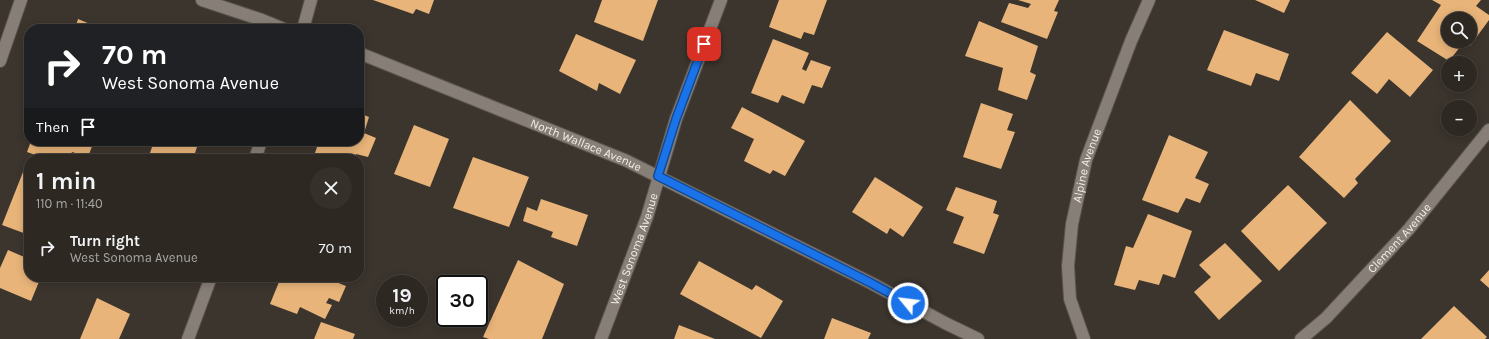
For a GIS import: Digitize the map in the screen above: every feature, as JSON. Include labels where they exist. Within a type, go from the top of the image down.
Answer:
[{"type":"street","points":[[0,61],[21,0]]},
{"type":"street","points":[[202,0],[272,24]]},
{"type":"street","points":[[304,24],[311,0]]},
{"type":"street","name":"West Sonoma Avenue","points":[[601,339],[647,216],[676,119],[721,0]]},
{"type":"street","name":"Alpine Avenue","points":[[1084,339],[1070,299],[1068,266],[1072,224],[1086,160],[1131,41],[1149,0]]},
{"type":"street","name":"North Wallace Avenue","points":[[364,55],[627,161],[871,283],[978,339]]},
{"type":"street","name":"Clement Avenue","points":[[1301,339],[1326,318],[1409,228],[1489,130]]},
{"type":"street","points":[[188,339],[209,282]]},
{"type":"building","points":[[373,0],[434,0],[429,14],[416,9],[413,14]]},
{"type":"building","points":[[602,0],[658,0],[643,41],[594,22]]},
{"type":"building","points":[[779,0],[827,0],[814,35],[804,32],[801,39],[769,27]]},
{"type":"building","points":[[1018,0],[1059,0],[1054,11],[1058,12],[1047,39],[1001,22],[1009,3],[1028,8],[1031,4]]},
{"type":"building","points":[[1255,0],[1290,0],[1284,13]]},
{"type":"building","points":[[1432,0],[1481,0],[1476,6],[1489,15],[1489,20],[1477,36],[1477,12],[1441,12],[1441,48],[1459,48],[1453,56],[1441,56],[1417,41],[1441,5]]},
{"type":"building","points":[[78,19],[90,24],[76,24]]},
{"type":"building","points":[[979,21],[1038,46],[1030,72],[1036,75],[1027,100],[998,90],[1003,68],[965,56]]},
{"type":"building","points":[[1224,30],[1289,54],[1279,81],[1256,73],[1251,86],[1207,70]]},
{"type":"building","points":[[1387,32],[1433,70],[1410,97],[1389,79],[1377,94],[1351,73]]},
{"type":"building","points":[[576,34],[636,60],[620,94],[599,83],[597,91],[559,71]]},
{"type":"building","points":[[773,39],[809,53],[802,69],[806,71],[811,60],[831,67],[822,88],[812,85],[804,104],[782,95],[778,103],[751,93]]},
{"type":"building","points":[[1350,100],[1391,141],[1355,179],[1358,183],[1344,198],[1299,157]]},
{"type":"building","points":[[981,103],[1013,114],[1007,130],[1015,132],[1001,169],[963,157]]},
{"type":"building","points":[[742,107],[805,141],[785,176],[773,170],[770,174],[744,161],[754,139],[731,128]]},
{"type":"building","points":[[364,115],[369,117],[364,133]]},
{"type":"building","points":[[414,125],[449,139],[430,187],[394,174]]},
{"type":"building","points":[[364,133],[376,138],[368,157],[364,156],[364,154],[315,154],[317,146],[364,146]]},
{"type":"building","points":[[1169,135],[1208,152],[1195,178],[1209,184],[1200,203],[1186,198],[1178,213],[1142,200]]},
{"type":"building","points":[[29,146],[92,146],[89,154],[78,154],[72,152],[71,154],[33,154],[27,152]]},
{"type":"building","points":[[152,146],[197,146],[195,154],[150,154]]},
{"type":"building","points":[[473,157],[529,177],[509,227],[453,208]]},
{"type":"building","points":[[23,172],[24,172],[24,233],[2,225]]},
{"type":"building","points":[[875,177],[923,207],[903,237],[890,228],[887,234],[852,212]]},
{"type":"building","points":[[1288,185],[1327,223],[1279,271],[1241,231]]},
{"type":"building","points":[[956,187],[997,201],[993,213],[999,215],[984,254],[953,243],[964,217],[946,210]]},
{"type":"building","points":[[541,199],[588,215],[577,246],[551,237],[553,232],[523,221],[527,207],[537,211]]},
{"type":"building","points":[[1148,214],[1192,231],[1175,278],[1163,274],[1159,285],[1139,280],[1135,290],[1114,285],[1126,246],[1133,248]]},
{"type":"building","points":[[1225,243],[1262,281],[1219,320],[1194,292],[1211,277],[1199,265]]},
{"type":"building","points":[[8,250],[24,257],[24,282],[39,282],[31,301],[0,288],[0,268]]},
{"type":"building","points":[[518,260],[564,284],[542,339],[489,339],[483,337]]},
{"type":"building","points":[[699,261],[752,290],[756,285],[783,301],[761,338],[680,294]]},
{"type":"building","points":[[1489,270],[1489,288],[1480,280]]},
{"type":"building","points":[[279,282],[336,282],[346,286],[339,302],[329,298],[326,303],[332,305],[325,319],[300,307],[297,314],[270,304]]},
{"type":"building","points":[[97,298],[130,314],[119,339],[80,339]]},
{"type":"building","points":[[1454,306],[1487,337],[1485,339],[1421,339]]},
{"type":"building","points":[[832,318],[871,333],[868,339],[824,339]]},
{"type":"building","points":[[321,322],[355,334],[353,339],[314,339]]},
{"type":"building","points":[[679,325],[715,339],[674,339]]},
{"type":"route","points":[[704,44],[676,119],[658,176],[908,303]]}]
